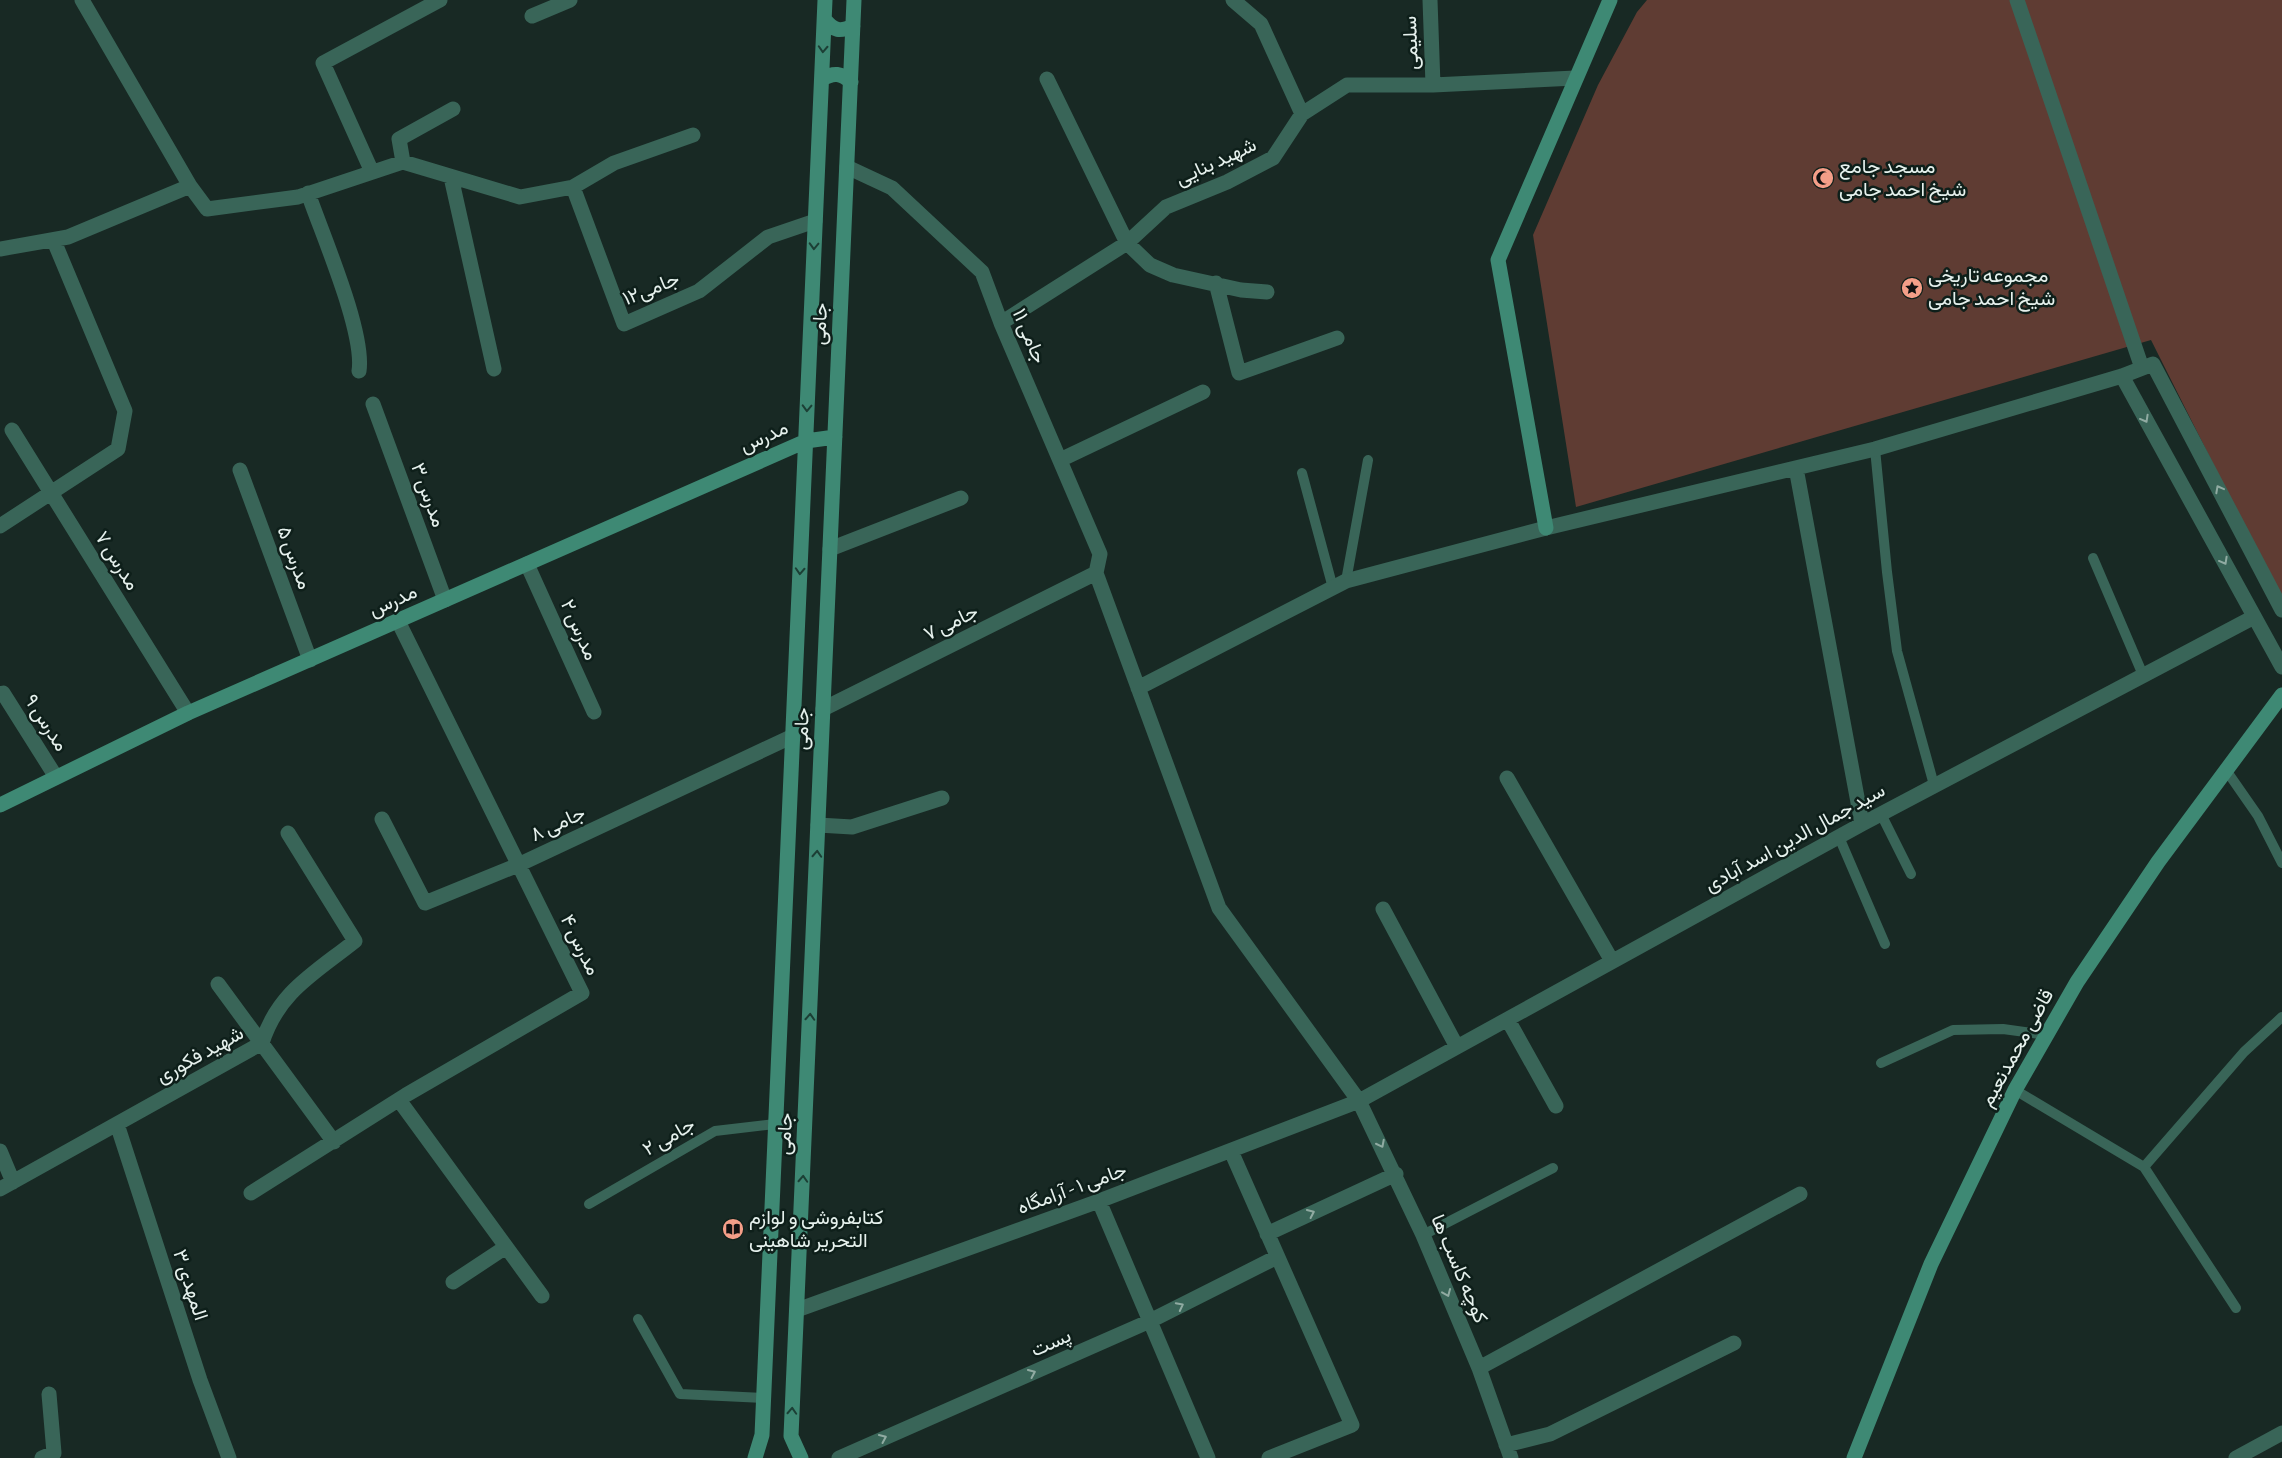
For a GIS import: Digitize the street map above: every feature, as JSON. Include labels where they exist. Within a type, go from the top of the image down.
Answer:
[{"type":"main road","name":"جامی","points":[[755,1458],[762,1435],[764,1398],[825,0]]},
{"type":"main road","name":"جامی","points":[[801,1458],[791,1436],[854,0]]},
{"type":"main road","points":[[1546,528],[1498,260],[1610,0]]},
{"type":"main road","points":[[825,20],[832,29],[843,31],[853,26]]},
{"type":"main road","points":[[822,79],[831,73],[842,74],[851,82]]},
{"type":"main road","name":"مدرس","points":[[0,805],[188,713],[806,441],[835,437]]},
{"type":"main road","name":"قاضی محمدنعیم","points":[[1854,1458],[1931,1264],[2015,1090],[2077,982],[2131,902],[2282,695]]},
{"type":"street","points":[[82,0],[190,186],[207,209],[298,197],[403,162],[520,197],[573,188],[614,163],[693,135]]},
{"type":"street","points":[[372,172],[323,62],[440,0]]},
{"type":"street","points":[[532,16],[570,0]]},
{"type":"street","points":[[1233,0],[1261,24],[1302,114]]},
{"type":"street","name":"سلیمی","points":[[1430,0],[1433,85]]},
{"type":"street","points":[[2016,0],[2148,366],[2282,610]]},
{"type":"street","name":"شهید بنایی","points":[[1001,323],[1127,243],[1166,207],[1228,182],[1273,158],[1302,114],[1347,85],[1433,85],[1575,78]]},
{"type":"street","points":[[1047,79],[1127,243],[1150,265],[1173,275],[1241,290],[1267,292]]},
{"type":"street","points":[[403,162],[398,139],[453,110]]},
{"type":"street","name":"جامی ۱۱","points":[[847,167],[892,188],[982,272],[1001,323],[1100,554],[1096,574]]},
{"type":"street","points":[[451,176],[494,369]]},
{"type":"street","points":[[0,249],[54,241],[68,237],[190,186]]},
{"type":"street","name":"جامی۱۲","points":[[573,188],[624,324],[699,291],[768,237],[815,221]]},
{"type":"street","points":[[308,193],[350,313],[361,358],[359,371]]},
{"type":"street","points":[[0,526],[118,448],[125,412],[54,241]]},
{"type":"street","points":[[1216,283],[1239,373],[1337,338]]},
{"type":"street","points":[[1138,688],[1340,585],[1546,528],[1875,448],[2122,376],[2148,366]]},
{"type":"street","points":[[2122,376],[2282,667]]},
{"type":"street","points":[[1060,460],[1203,392]]},
{"type":"street","name":"مدرس ۳","points":[[373,404],[445,600]]},
{"type":"street","name":"مدرس ۷","points":[[12,430],[188,713]]},
{"type":"street","points":[[1796,468],[1862,824]]},
{"type":"street","name":"مدرس ۵","points":[[240,470],[310,660]]},
{"type":"street","points":[[830,550],[961,498]]},
{"type":"street","name":"مدرس ۲","points":[[527,564],[594,712]]},
{"type":"street","name":"کوچه کاسب ها","points":[[1096,574],[1219,908],[1359,1101],[1396,1174],[1423,1235],[1479,1368],[1509,1452]]},
{"type":"street","name":"جامی ۷","points":[[823,709],[1096,574]]},
{"type":"street","name":"سید جمال الدین اسد آبادی","points":[[1359,1101],[1862,824],[2254,617]]},
{"type":"street","name":"مدرس ۴","points":[[251,1193],[398,1100],[582,993],[398,621]]},
{"type":"street","name":"مدرس ۹","points":[[0,694],[3,693],[56,777]]},
{"type":"street","name":"جامی ۸","points":[[382,819],[425,903],[518,864],[793,736]]},
{"type":"street","points":[[1506,778],[1612,961]]},
{"type":"street","points":[[818,825],[852,828],[942,798]]},
{"type":"street","name":"شهید فکوری","points":[[6,1186],[262,1043],[268,1022],[285,996],[355,941],[288,833]]},
{"type":"street","points":[[1383,909],[1457,1047]]},
{"type":"street","points":[[218,984],[334,1142]]},
{"type":"street","points":[[1508,1020],[1556,1106]]},
{"type":"street","points":[[398,1100],[542,1296]]},
{"type":"street","name":"جامی ۱ - آرامگاه","points":[[797,1310],[1099,1201],[1359,1101]]},
{"type":"street","name":"المهدی ۳","points":[[117,1124],[200,1380],[228,1458]]},
{"type":"street","points":[[0,1151],[6,1186]]},
{"type":"street","points":[[1231,1151],[1352,1425],[1270,1458]]},
{"type":"street","points":[[1267,1234],[1396,1174]]},
{"type":"street","points":[[1479,1368],[1800,1194]]},
{"type":"street","points":[[1099,1201],[1208,1458]]},
{"type":"street","points":[[453,1282],[506,1247]]},
{"type":"street","name":"پست","points":[[839,1458],[1150,1321],[1277,1257]]},
{"type":"street","points":[[1509,1452],[1550,1434],[1734,1343]]},
{"type":"street","points":[[42,1458],[54,1453],[49,1394]]},
{"type":"street","points":[[2236,1458],[2282,1433]]},
{"type":"lane","points":[[1875,448],[1886,572],[1897,651],[1934,786]]},
{"type":"lane","points":[[1340,585],[1368,460]]},
{"type":"lane","points":[[1302,472],[1340,585]]},
{"type":"lane","points":[[2093,558],[2143,675]]},
{"type":"lane","points":[[2226,770],[2258,816],[2281,858]]},
{"type":"lane","points":[[1881,814],[1911,874]]},
{"type":"lane","points":[[1838,837],[1885,944]]},
{"type":"lane","points":[[2144,1167],[2244,1052],[2282,1017]]},
{"type":"lane","points":[[1881,1063],[1953,1030],[2004,1029],[2047,1035]]},
{"type":"lane","points":[[2015,1090],[2144,1167],[2236,1308]]},
{"type":"lane","name":"جامی ۲","points":[[589,1204],[715,1130],[775,1124]]},
{"type":"lane","points":[[1423,1235],[1552,1168]]},
{"type":"lane","points":[[638,1319],[680,1394],[764,1398]]},
{"type":"shaded area","name":"مجموعه تاریخی شیخ احمد جامی","points":[[1647,0],[2282,0],[2282,601],[2151,340],[1576,507],[1533,235],[1598,85],[1637,12]]},
{"type":"place","name":"مسجد جامع شیخ احمد جامی","points":[[1823,178]]},
{"type":"place","name":"مجموعه تاریخی شیخ احمد جامی","points":[[1912,288]]},
{"type":"place","name":"کتابفروشی و لوازم التحریر شاهینی","points":[[733,1229]]}]
